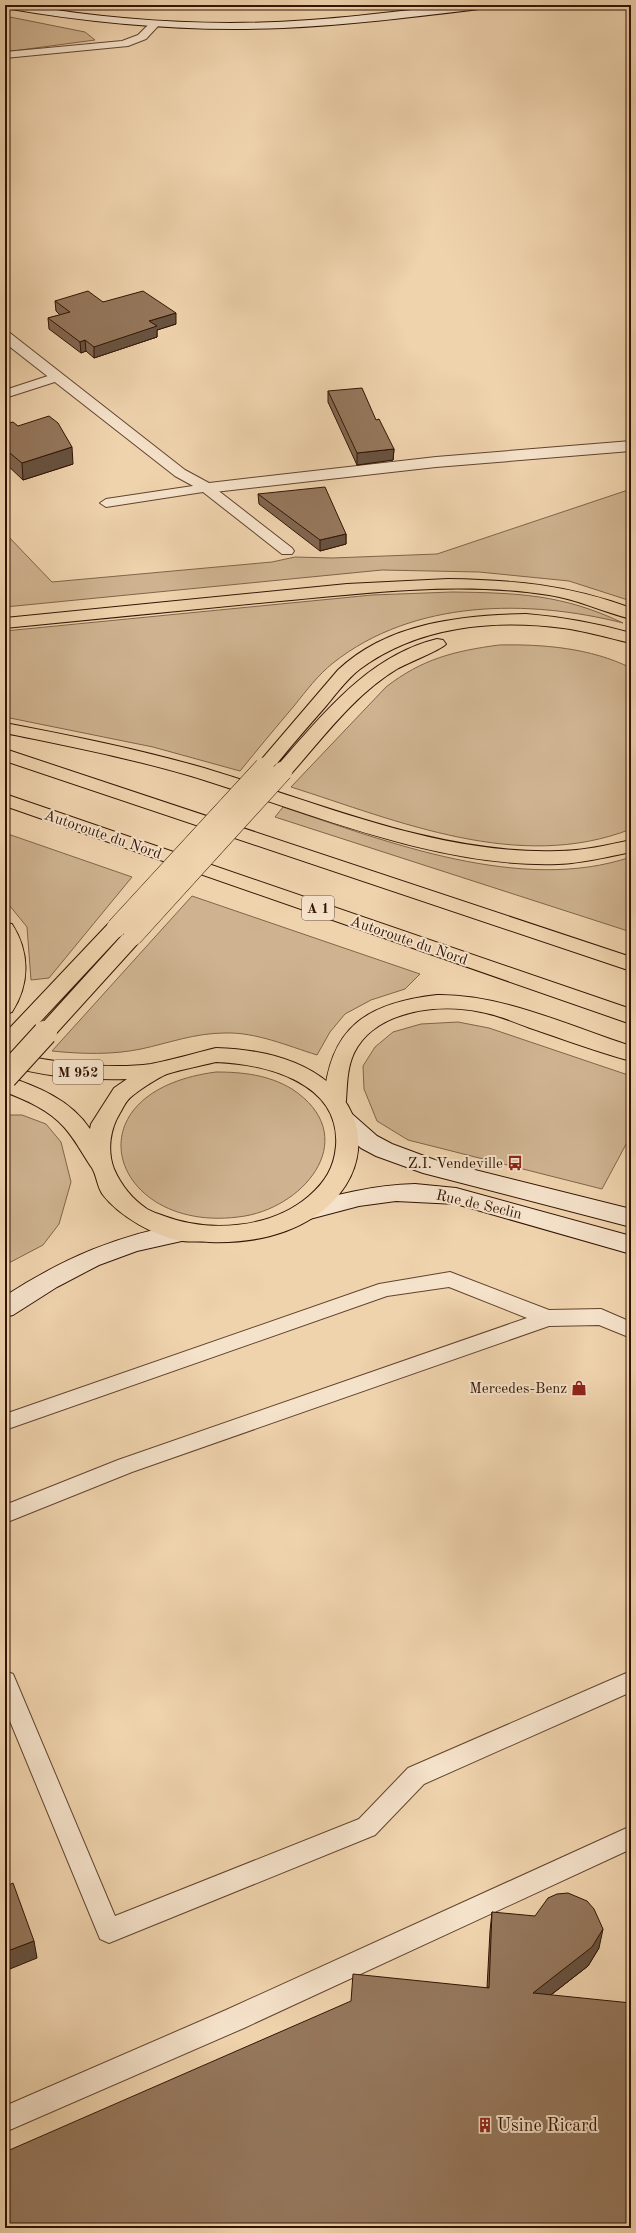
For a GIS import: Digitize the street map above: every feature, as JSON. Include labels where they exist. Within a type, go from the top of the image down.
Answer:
[{"type":"main road","points":[[5,623],[378,586],[445,584],[512,586],[550,590],[603,604],[631,614]]},
{"type":"main road","points":[[5,1077],[45,1033],[124,932],[264,767],[345,673],[363,659],[408,637],[450,626],[513,620],[577,625],[631,638]]},
{"type":"main road","points":[[5,1046],[26,1024],[124,932],[283,771],[369,679],[399,658],[426,647],[475,636],[524,634],[572,638],[631,654]]},
{"type":"main road","points":[[5,728],[148,758],[399,835],[464,850],[507,857],[540,859],[594,855],[631,846]]},
{"type":"main road","points":[[5,755],[631,964]]},
{"type":"main road","name":"Autoroute du Nord","points":[[5,800],[631,1016]]},
{"type":"main road","points":[[5,929],[10,937],[16,956],[16,972],[12,993],[5,1007]]},
{"type":"main road","points":[[340,1110],[321,1087],[296,1070],[274,1062],[250,1057],[216,1055],[199,1057],[174,1063],[153,1071],[129,1087],[110,1107],[104,1118],[97,1141],[99,1166],[110,1188],[129,1208],[155,1223],[186,1232],[221,1235],[256,1231],[287,1221],[302,1213],[326,1194],[342,1170],[348,1145],[340,1110],[339,1068],[346,1050],[357,1034],[373,1021],[390,1012],[413,1006],[440,1002],[472,1003],[505,1011],[631,1054]]},
{"type":"main road","name":"M 952","points":[[5,1058],[32,1066],[77,1072],[153,1071]]},
{"type":"main road","name":"M 952","points":[[5,1084],[48,1101],[66,1114],[81,1129],[99,1166]]},
{"type":"street","points":[[5,5],[68,16],[128,22],[223,26],[298,25],[488,5]]},
{"type":"street","points":[[64,49],[100,43],[114,38],[128,22]]},
{"type":"street","points":[[5,55],[124,44],[142,37],[155,24]]},
{"type":"street","points":[[5,336],[180,472],[206,488],[428,463],[631,446]]},
{"type":"street","name":"Rue de Seclin","points":[[340,1110],[370,1142],[384,1150],[431,1167],[631,1218]]},
{"type":"street","name":"Rue de Seclin","points":[[302,1213],[349,1199],[379,1194],[404,1191],[433,1192],[456,1196],[631,1245]]},
{"type":"street","points":[[5,1308],[71,1267],[96,1255],[152,1237],[186,1232]]},
{"type":"lane","points":[[5,394],[58,377]]},
{"type":"lane","points":[[106,503],[206,488],[287,551]]},
{"type":"lane","points":[[5,1422],[386,1289],[450,1279],[548,1318]]},
{"type":"lane","points":[[5,1514],[125,1466],[548,1318],[601,1317],[631,1330]]},
{"type":"lane","points":[[5,1680],[109,1931],[367,1827],[416,1776],[631,1681]]},
{"type":"lane","points":[[5,2119],[228,2022],[631,1837]]},
{"type":"shaded area","points":[[5,16],[85,32],[95,40],[5,52]]},
{"type":"shaded area","points":[[631,489],[631,601],[569,581],[479,572],[382,570],[5,607],[5,533],[52,582],[272,562],[295,557],[332,558],[437,554]]},
{"type":"shaded area","points":[[452,592],[498,593],[539,597],[580,606],[601,613],[623,623],[587,615],[549,610],[511,608],[473,610],[435,616],[399,626],[365,642],[333,663],[322,673],[312,683],[240,771],[153,747],[5,717],[5,631],[372,595]]},
{"type":"shaded area","points":[[499,645],[533,645],[566,649],[600,656],[631,668],[631,829],[589,841],[546,846],[502,844],[459,837],[416,827],[291,787],[386,687],[399,677],[413,669],[439,658],[467,650]]},
{"type":"shaded area","points":[[283,807],[410,848],[455,859],[500,867],[545,870],[589,867],[631,857],[631,932],[275,817]]},
{"type":"shaded area","points":[[5,833],[132,877],[49,978],[31,980],[27,927],[5,900]]},
{"type":"shaded area","points":[[192,896],[420,974],[405,989],[371,1000],[345,1014],[330,1032],[317,1055],[260,1037],[237,1033],[214,1033],[193,1036],[130,1051],[85,1053],[52,1051]]},
{"type":"shaded area","points":[[458,1022],[489,1028],[631,1076],[631,1135],[602,1189],[408,1140],[377,1121],[364,1089],[363,1066],[375,1047],[393,1032],[421,1024]]},
{"type":"shaded area","points":[[216,1072],[256,1075],[283,1084],[292,1089],[313,1107],[323,1127],[325,1146],[318,1166],[306,1183],[289,1198],[268,1209],[245,1216],[199,1217],[162,1206],[137,1185],[123,1160],[123,1132],[137,1106],[168,1085]]},
{"type":"shaded area","points":[[5,1115],[22,1115],[46,1124],[61,1142],[71,1182],[59,1224],[43,1245],[5,1265]]},
{"type":"building","points":[[88,291],[103,302],[143,291],[176,313],[149,321],[157,326],[94,347],[85,340],[80,342],[48,318],[70,312],[55,301]]},
{"type":"building","points":[[362,388],[376,420],[379,419],[394,449],[357,453],[328,391]]},
{"type":"building","points":[[49,416],[58,423],[72,447],[22,463],[5,449],[5,424],[13,422],[18,426]]},
{"type":"building","points":[[325,487],[346,534],[320,540],[258,494]]},
{"type":"building","points":[[13,1883],[34,1941],[5,1952],[5,1887]]},
{"type":"building","points":[[568,1893],[587,1901],[594,1909],[603,1929],[592,1947],[533,1993],[631,2003],[631,2228],[5,2228],[5,2152],[351,2001],[353,1974],[489,1988],[492,1912],[535,1916],[548,1898],[557,1894]]},
{"type":"place","name":"Z.I. Vendeville","points":[[515,1163]]},
{"type":"place","name":"Mercedes-Benz","points":[[579,1388]]},
{"type":"place","name":"Usine Ricard","points":[[485,2125]]}]
